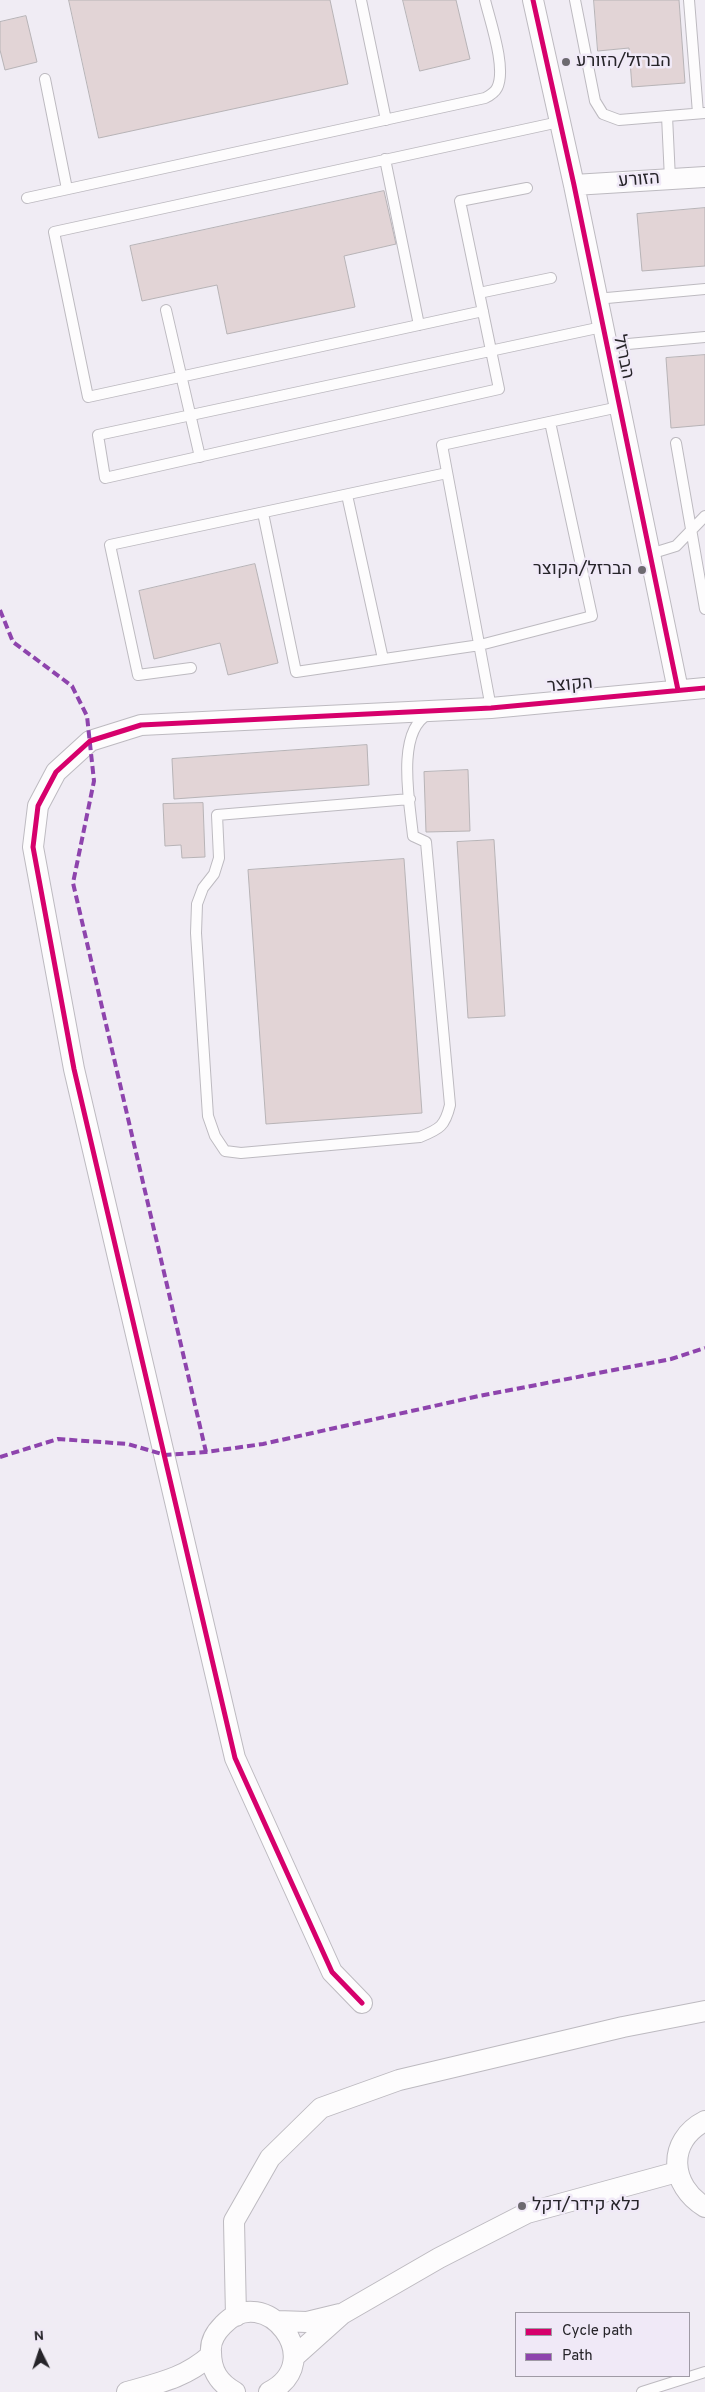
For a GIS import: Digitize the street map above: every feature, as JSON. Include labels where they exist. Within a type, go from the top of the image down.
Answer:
[{"type":"street","name":"הברזל","points":[[533,0],[574,186],[678,690]]},
{"type":"street","name":"הזורע","points":[[574,186],[705,177]]},
{"type":"street","name":"הקוצר","points":[[362,2003],[332,1972],[236,1758],[74,1069],[33,847],[38,806],[56,772],[90,741],[141,725],[491,708],[705,688]]},
{"type":"street","points":[[243,2314],[236,2275],[234,2221],[270,2158],[322,2108],[399,2080],[705,2011]]},
{"type":"street","points":[[705,2122],[691,2131],[682,2143],[677,2158],[678,2172],[683,2188],[694,2200],[705,2207]]},
{"type":"street","points":[[294,2357],[342,2314],[439,2258],[527,2213],[678,2172]]},
{"type":"street","points":[[235,2392],[226,2387],[216,2376],[211,2363],[215,2335],[224,2324],[243,2314],[264,2314],[277,2321],[287,2332],[294,2357],[291,2369],[285,2380],[268,2392]]},
{"type":"street","points":[[277,2321],[307,2322],[342,2314]]},
{"type":"street","points":[[127,2392],[173,2378],[196,2368],[211,2355]]},
{"type":"street","points":[[173,2378],[216,2376]]},
{"type":"lane","points":[[362,0],[386,120]]},
{"type":"lane","points":[[27,198],[485,98],[496,90],[500,78],[498,57],[485,0]]},
{"type":"lane","points":[[575,0],[595,101],[602,114],[618,120],[701,113],[689,0]]},
{"type":"lane","points":[[45,78],[67,189]]},
{"type":"lane","points":[[667,116],[670,179]]},
{"type":"lane","points":[[483,311],[88,397],[54,232],[559,122]]},
{"type":"lane","points":[[385,159],[419,325]]},
{"type":"lane","points":[[527,188],[460,201],[483,311],[491,350],[499,389],[105,478],[98,435],[491,350],[604,336],[705,337]]},
{"type":"lane","points":[[479,293],[551,278]]},
{"type":"lane","points":[[596,299],[705,289]]},
{"type":"lane","points":[[166,310],[200,456]]},
{"type":"lane","points":[[491,708],[442,445],[619,407]]},
{"type":"lane","points":[[263,513],[296,672],[480,645],[592,616],[550,422]]},
{"type":"lane","points":[[676,443],[705,609]]},
{"type":"lane","points":[[191,668],[138,675],[110,545],[447,474]]},
{"type":"lane","points":[[348,495],[382,659]]},
{"type":"lane","points":[[650,554],[676,546],[705,516]]},
{"type":"lane","points":[[410,799],[217,815],[219,858],[214,874],[203,888],[197,904],[196,933],[208,1116],[215,1136],[225,1150],[241,1153],[420,1137],[436,1131],[446,1121],[450,1105],[426,842],[413,836],[410,799],[407,771],[410,739],[420,718],[437,710]]},
{"type":"lane","points":[[690,2377],[705,2372]]},
{"type":"lane","points":[[642,2392],[689,2377]]},
{"type":"building","points":[[69,0],[330,0],[348,84],[99,138]]},
{"type":"building","points":[[403,0],[456,0],[470,59],[420,71]]},
{"type":"building","points":[[594,0],[679,0],[685,83],[632,87],[629,48],[598,51]]},
{"type":"building","points":[[26,16],[37,62],[5,70],[0,50],[0,22]]},
{"type":"building","points":[[384,191],[396,244],[344,256],[355,307],[227,334],[217,285],[142,301],[130,246]]},
{"type":"building","points":[[705,208],[705,266],[642,271],[637,214]]},
{"type":"building","points":[[705,355],[705,425],[671,428],[666,358]]},
{"type":"building","points":[[255,564],[278,663],[228,675],[220,643],[154,659],[139,591]]},
{"type":"building","points":[[367,745],[369,785],[174,799],[172,759]]},
{"type":"building","points":[[468,770],[470,831],[426,832],[424,772]]},
{"type":"building","points":[[203,803],[205,857],[182,858],[181,845],[165,846],[163,804]]},
{"type":"building","points":[[494,840],[505,1016],[468,1018],[457,842]]},
{"type":"building","points":[[404,859],[422,1113],[266,1124],[248,870]]},
{"type":"marked path","points":[[0,610],[13,642],[72,686],[87,716],[94,781],[73,883],[206,1452]]},
{"type":"marked path","points":[[0,1457],[58,1439],[128,1444],[165,1455],[206,1452],[263,1444],[479,1396],[671,1359],[705,1348]]},
{"type":"cycle path","points":[[533,0],[574,185],[678,690]]},
{"type":"cycle path","points":[[362,2003],[332,1972],[235,1758],[74,1069],[33,847],[38,806],[56,772],[90,741],[141,725],[491,708],[705,688]]},
{"type":"place","name":"הברזל/הזורע","points":[[566,62]]},
{"type":"place","name":"הברזל/הקוצר","points":[[642,570]]},
{"type":"place","name":"כלא קידר/דקל","points":[[522,2206]]}]
